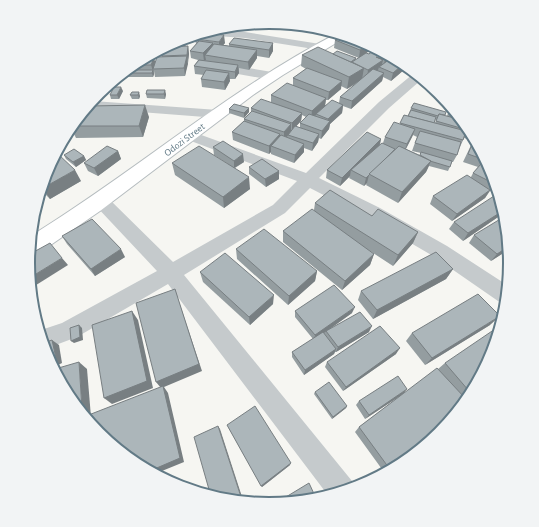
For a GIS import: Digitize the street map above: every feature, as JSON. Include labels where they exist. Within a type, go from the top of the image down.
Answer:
[{"type":"main road","name":"Odozi Street","points":[[36,244],[101,201],[188,135],[272,76],[336,39]]},
{"type":"street","points":[[249,30],[320,47]]},
{"type":"street","points":[[199,63],[272,76]]},
{"type":"street","points":[[47,338],[68,330],[171,274],[279,208],[384,105],[415,79]]},
{"type":"street","points":[[97,105],[218,114]]},
{"type":"street","points":[[188,135],[307,179],[374,213],[440,251],[502,293]]},
{"type":"street","points":[[101,201],[171,274],[339,488]]},
{"type":"building","points":[[224,35],[219,42],[199,40]]},
{"type":"building","points":[[234,38],[273,43],[269,50],[229,44]]},
{"type":"building","points":[[337,39],[345,41],[363,49],[360,50],[335,40]]},
{"type":"building","points":[[199,41],[213,43],[203,53],[190,51]]},
{"type":"building","points":[[214,44],[257,50],[248,62],[205,55]]},
{"type":"building","points":[[182,46],[188,46],[187,55],[162,56],[166,53]]},
{"type":"building","points":[[318,47],[364,68],[349,77],[302,55]]},
{"type":"building","points":[[337,51],[356,58],[351,62],[333,54]]},
{"type":"building","points":[[371,52],[386,59],[376,57],[383,60],[368,70],[352,62],[366,53],[369,54]]},
{"type":"building","points":[[187,56],[184,68],[153,69],[158,57]]},
{"type":"building","points":[[153,59],[151,65],[145,65]]},
{"type":"building","points":[[199,60],[238,65],[235,72],[194,66]]},
{"type":"building","points":[[388,61],[399,68],[393,73],[379,67]]},
{"type":"building","points":[[307,68],[342,81],[329,92],[293,78]]},
{"type":"building","points":[[373,69],[384,73],[352,101],[340,97]]},
{"type":"building","points":[[138,70],[153,70],[152,73],[133,73]]},
{"type":"building","points":[[206,70],[229,73],[224,82],[201,79]]},
{"type":"building","points":[[287,83],[326,98],[312,111],[271,95]]},
{"type":"building","points":[[115,87],[121,87],[117,95],[110,95]]},
{"type":"building","points":[[147,90],[165,90],[164,94],[146,94]]},
{"type":"building","points":[[132,92],[139,92],[138,95],[130,95]]},
{"type":"building","points":[[261,99],[302,113],[292,123],[251,108]]},
{"type":"building","points":[[332,100],[343,105],[328,119],[316,114]]},
{"type":"building","points":[[414,103],[446,112],[445,115],[439,114],[438,116],[411,108]]},
{"type":"building","points":[[234,104],[249,108],[244,113],[229,109]]},
{"type":"building","points":[[145,105],[139,126],[80,126],[96,106]]},
{"type":"building","points":[[411,110],[436,117],[434,123],[408,116]]},
{"type":"building","points":[[252,111],[291,124],[284,132],[244,119]]},
{"type":"building","points":[[309,114],[330,121],[322,131],[300,123]]},
{"type":"building","points":[[439,114],[453,118],[461,128],[436,121]]},
{"type":"building","points":[[404,115],[462,130],[465,134],[463,140],[400,123]]},
{"type":"building","points":[[244,121],[280,134],[269,146],[232,132]]},
{"type":"building","points":[[394,122],[415,129],[407,144],[385,137]]},
{"type":"building","points":[[295,126],[319,134],[313,143],[288,135]]},
{"type":"building","points":[[420,131],[461,142],[457,155],[415,143]]},
{"type":"building","points":[[367,132],[381,139],[342,178],[327,170]]},
{"type":"building","points":[[281,135],[304,144],[295,155],[271,146]]},
{"type":"building","points":[[223,141],[243,154],[234,161],[213,147]]},
{"type":"building","points":[[382,143],[395,149],[366,178],[351,170]]},
{"type":"building","points":[[472,144],[479,158],[468,154]]},
{"type":"building","points":[[107,146],[118,151],[94,168],[84,163]]},
{"type":"building","points":[[199,146],[249,177],[223,197],[172,163]]},
{"type":"building","points":[[399,146],[431,161],[402,192],[369,174]]},
{"type":"building","points":[[74,149],[84,156],[73,162],[64,155]]},
{"type":"building","points":[[421,152],[452,161],[450,167],[430,161],[420,155]]},
{"type":"building","points":[[61,157],[75,170],[48,185]]},
{"type":"building","points":[[262,159],[279,171],[265,179],[249,167]]},
{"type":"building","points":[[482,164],[489,181],[473,173]]},
{"type":"building","points":[[467,175],[490,190],[457,214],[433,196]]},
{"type":"building","points":[[330,190],[372,216],[378,209],[418,232],[398,255],[315,203]]},
{"type":"building","points":[[494,196],[498,214],[468,233],[454,222]]},
{"type":"building","points":[[312,209],[374,254],[345,281],[283,231]]},
{"type":"building","points":[[92,219],[121,249],[91,269],[62,236]]},
{"type":"building","points":[[499,220],[503,250],[497,254],[474,235]]},
{"type":"building","points":[[264,229],[317,271],[289,296],[236,249]]},
{"type":"building","points":[[50,243],[62,258],[36,274],[36,251]]},
{"type":"building","points":[[436,252],[453,269],[377,310],[361,291]]},
{"type":"building","points":[[225,253],[274,295],[249,317],[200,272]]},
{"type":"building","points":[[334,285],[355,307],[315,335],[295,311]]},
{"type":"building","points":[[175,289],[199,364],[156,382],[136,303]]},
{"type":"building","points":[[478,294],[498,314],[497,318],[432,358],[412,333]]},
{"type":"building","points":[[132,311],[147,381],[104,398],[92,325]]},
{"type":"building","points":[[360,312],[372,326],[338,347],[326,331]]},
{"type":"building","points":[[79,325],[80,337],[71,341],[70,328]]},
{"type":"building","points":[[380,326],[400,348],[346,387],[327,362]]},
{"type":"building","points":[[495,329],[480,367],[467,389],[445,363]]},
{"type":"building","points":[[323,332],[336,349],[305,370],[292,352]]},
{"type":"building","points":[[52,340],[55,358],[53,353],[48,341]]},
{"type":"building","points":[[79,362],[82,404],[66,381],[59,368]]},
{"type":"building","points":[[437,368],[463,396],[446,418],[424,440],[388,466],[359,427]]},
{"type":"building","points":[[398,376],[407,389],[369,415],[359,401]]},
{"type":"building","points":[[329,382],[347,406],[333,417],[315,392]]},
{"type":"building","points":[[163,386],[180,458],[155,469],[127,450],[90,414]]},
{"type":"building","points":[[255,406],[291,463],[261,486],[227,425]]},
{"type":"building","points":[[218,426],[241,496],[209,490],[194,437]]},
{"type":"building","points":[[309,483],[314,493],[300,496],[286,497]]}]
